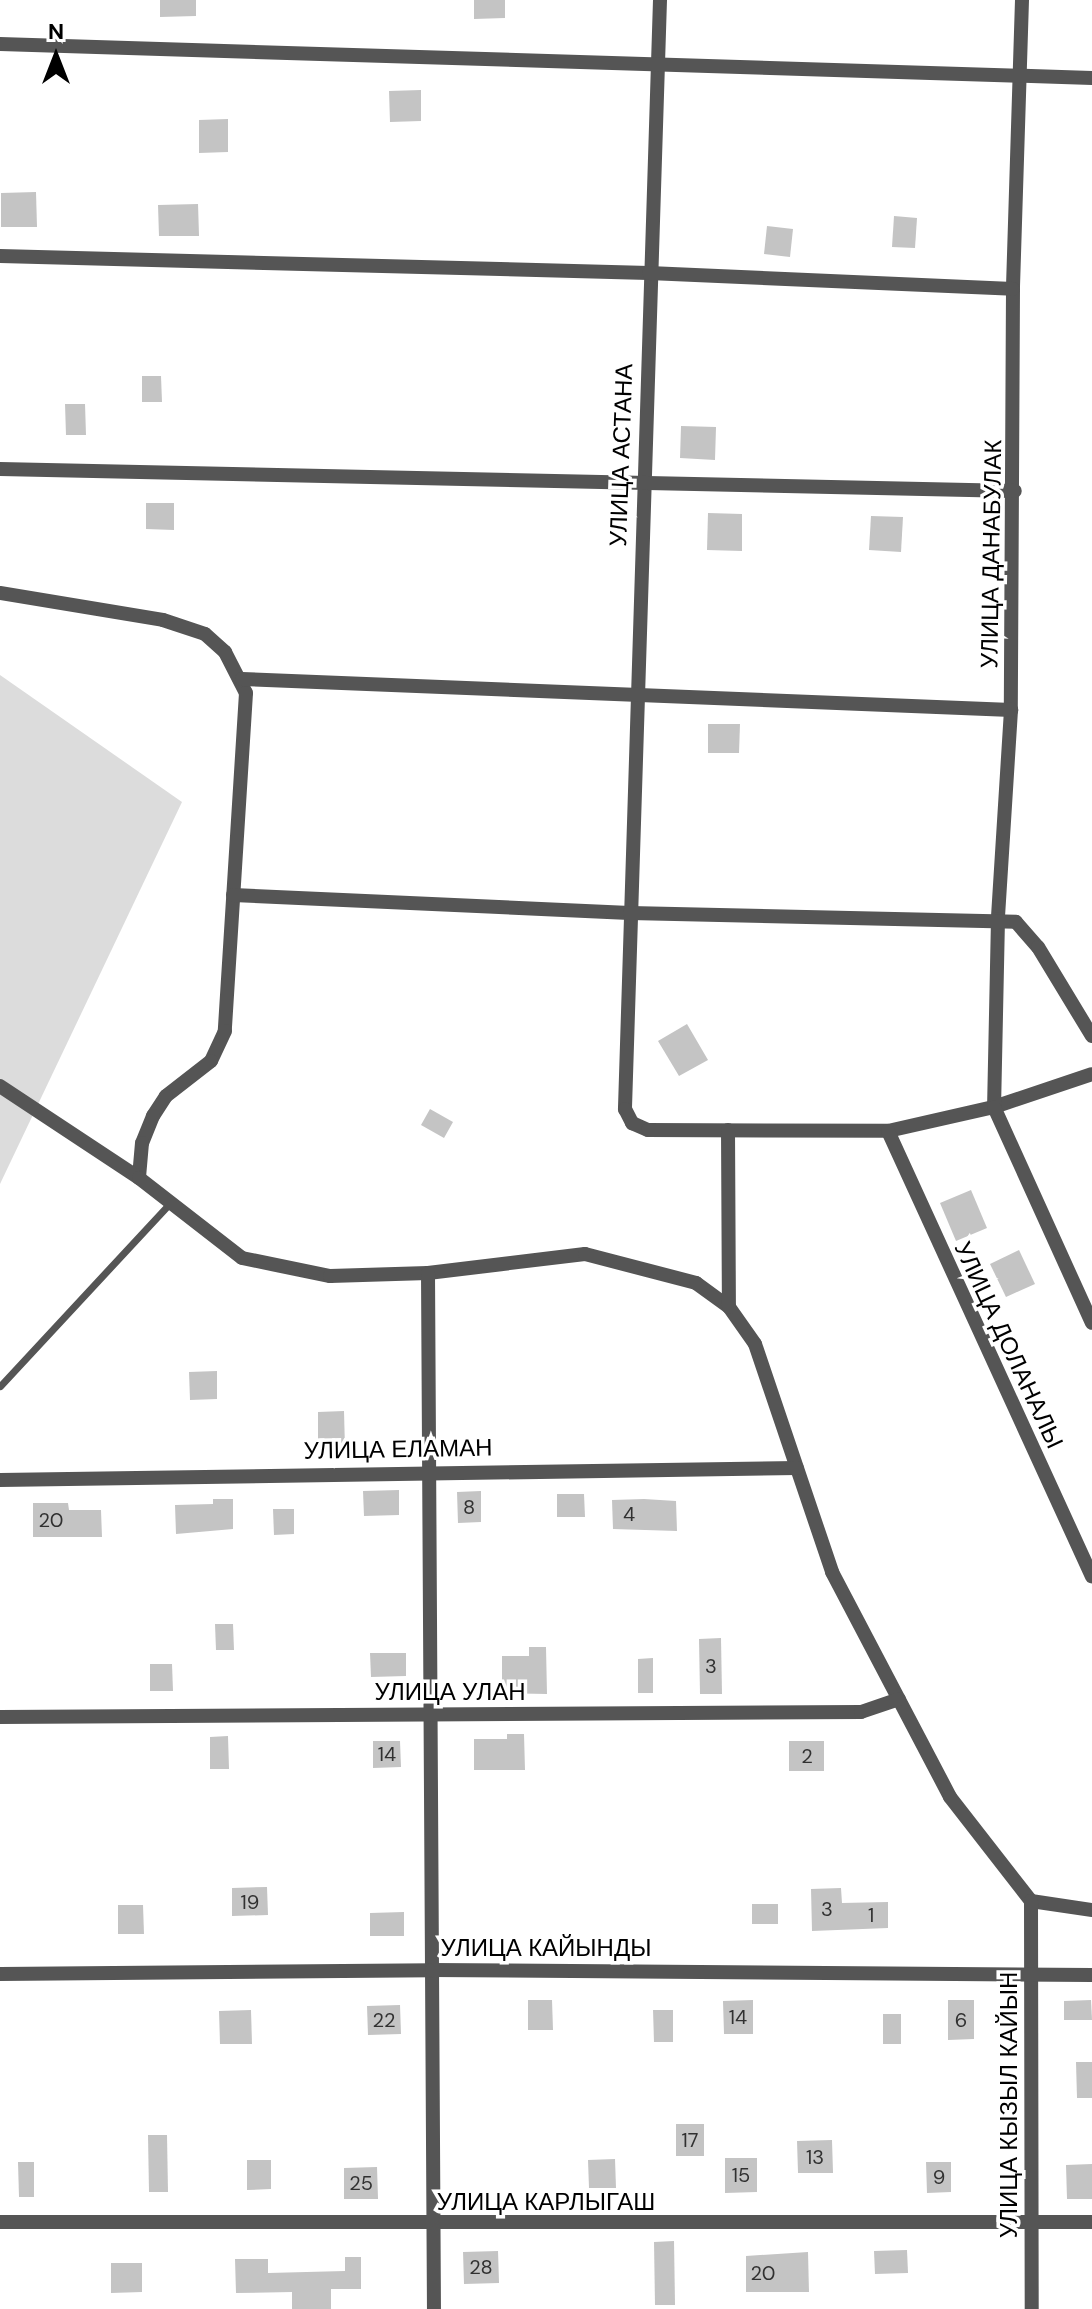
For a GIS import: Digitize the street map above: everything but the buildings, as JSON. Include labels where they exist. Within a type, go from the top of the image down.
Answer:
[{"type":"street","name":"УЛИЦА АСТАНА","points":[[660,0],[641,481],[625,1109],[632,1123],[648,1130],[888,1131],[994,1107],[1092,1074]]},
{"type":"street","name":"УЛИЦА ДАНАБУЛАК","points":[[994,1107],[998,919],[1011,710],[1015,491],[1013,289],[1022,0]]},
{"type":"street","points":[[0,44],[658,62],[1092,78]]},
{"type":"street","points":[[0,256],[649,273],[1013,289]]},
{"type":"street","points":[[0,469],[1015,491]]},
{"type":"street","points":[[0,593],[163,620],[205,634],[242,679],[247,711],[221,1047],[166,1096],[153,1116],[142,1143],[139,1178]]},
{"type":"street","points":[[242,679],[1011,710]]},
{"type":"street","points":[[233,895],[630,913],[998,919],[1016,922],[1038,947],[1092,1036]]},
{"type":"street","points":[[0,1086],[139,1178],[242,1258],[330,1276],[428,1273],[585,1254],[696,1283],[729,1307],[755,1344],[832,1572],[950,1797],[1031,1901],[1092,1910]]},
{"type":"street","points":[[994,1107],[1092,1323]]},
{"type":"street","points":[[728,1130],[729,1307]]},
{"type":"street","name":"УЛИЦА ДОЛАНАЛЫ","points":[[888,1131],[1092,1576]]},
{"type":"street","points":[[428,1273],[434,2309]]},
{"type":"street","name":"УЛИЦА ЕЛАМАН","points":[[0,1480],[429,1470],[797,1468]]},
{"type":"street","name":"УЛИЦА УЛАН","points":[[0,1717],[861,1712],[899,1699]]},
{"type":"street","name":"УЛИЦА КЫЗЫЛ КАЙЫН","points":[[1031,1901],[1032,2309]]},
{"type":"street","name":"УЛИЦА КАЙЫНДЫ","points":[[0,1974],[432,1970],[1030,1972],[1092,1975]]},
{"type":"street","name":"УЛИЦА КАРЛЫГАШ","points":[[0,2222],[433,2225],[1092,2222]]},
{"type":"lane","points":[[0,1386],[171,1203]]},
{"type":"shaded area","points":[[0,675],[182,802],[0,1184]]}]
